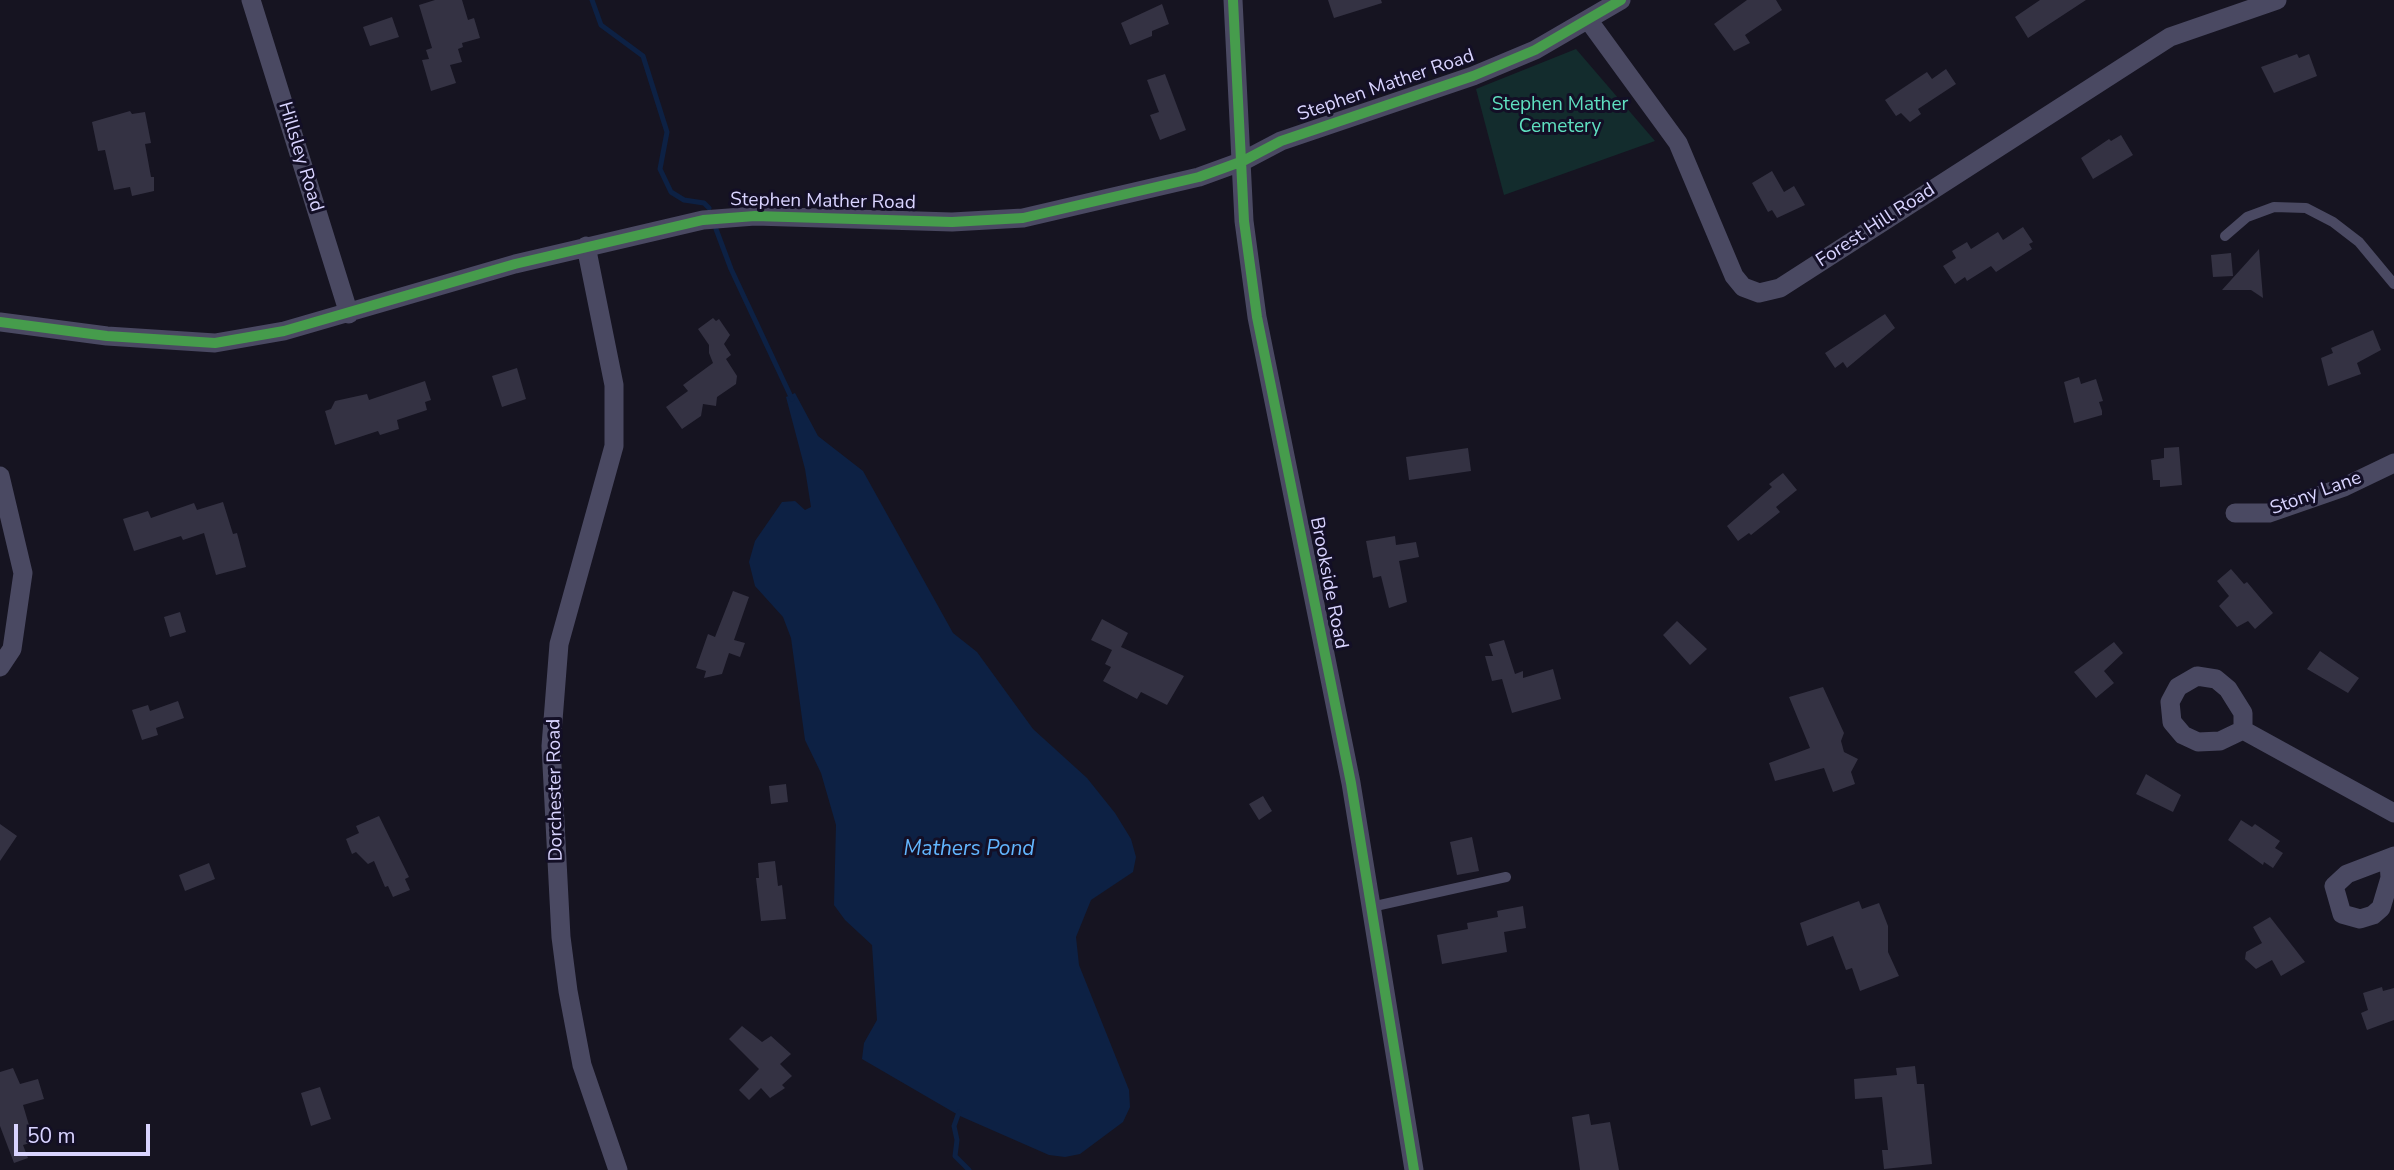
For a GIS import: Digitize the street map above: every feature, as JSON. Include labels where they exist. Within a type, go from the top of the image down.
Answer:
[{"type":"street","name":"Hillsley Road","points":[[251,0],[349,314]]},
{"type":"street","name":"Brookside Road","points":[[1233,0],[1244,221],[1257,317],[1351,783],[1414,1170]]},
{"type":"street","name":"Stephen Mather Road","points":[[0,322],[107,336],[215,343],[284,331],[586,246],[675,225],[729,217],[952,222],[1006,220],[1199,177],[1243,161],[1281,141],[1473,76],[1535,50],[1621,0]]},
{"type":"street","name":"Forest Hill Road","points":[[1589,21],[1678,143],[1734,276],[1743,287],[1759,293],[1780,288],[2171,37],[2277,0]]},
{"type":"street","name":"Dorchester Road","points":[[586,246],[614,385],[614,446],[559,644],[551,746],[561,940],[568,991],[582,1065],[618,1170]]},
{"type":"street","name":"Stony Lane","points":[[2235,513],[2269,513],[2344,487],[2394,463]]},
{"type":"street","points":[[0,476],[23,573],[12,649],[0,667]]},
{"type":"street","points":[[2243,730],[2394,813]]},
{"type":"lane","points":[[2225,236],[2247,217],[2274,207],[2306,208],[2333,222],[2359,242],[2394,284]]},
{"type":"lane","points":[[1371,907],[1506,877]]},
{"type":"green space","name":"Stephen Mather Cemetery","points":[[1576,49],[1655,141],[1504,195],[1476,89]]},
{"type":"water","name":"Mathers Pond","points":[[795,393],[818,436],[863,471],[953,633],[977,652],[1033,729],[1087,778],[1115,813],[1131,839],[1136,857],[1133,872],[1091,900],[1076,937],[1079,965],[1129,1090],[1130,1107],[1123,1122],[1080,1154],[1065,1157],[1049,1155],[960,1116],[862,1059],[864,1043],[877,1020],[872,945],[845,920],[834,905],[836,825],[821,773],[805,740],[791,638],[783,617],[755,586],[749,562],[755,541],[782,502],[795,501],[805,510],[811,507],[805,469],[786,397]]},
{"type":"building","points":[[435,0],[462,0],[468,20],[474,18],[480,38],[462,43],[463,47],[458,49],[462,62],[450,65],[456,83],[431,91],[422,60],[429,59],[426,50],[432,48],[419,5]]},
{"type":"building","points":[[1328,0],[1381,0],[1382,3],[1334,18]]},
{"type":"building","points":[[1747,0],[1776,0],[1782,10],[1745,35],[1750,43],[1734,51],[1714,24]]},
{"type":"building","points":[[2040,0],[2086,0],[2028,38],[2015,17]]},
{"type":"building","points":[[1162,4],[1169,24],[1152,31],[1152,36],[1130,45],[1121,23]]},
{"type":"building","points":[[392,17],[399,37],[370,46],[363,27]]},
{"type":"building","points":[[2297,54],[2299,58],[2309,54],[2317,76],[2274,93],[2261,67]]},
{"type":"building","points":[[1946,69],[1956,84],[1918,109],[1921,114],[1910,122],[1901,113],[1896,116],[1885,100],[1927,72],[1932,79]]},
{"type":"building","points":[[1165,74],[1186,130],[1160,140],[1150,115],[1159,112],[1147,80]]},
{"type":"building","points":[[130,111],[132,114],[145,112],[151,143],[145,144],[151,177],[154,177],[154,191],[132,196],[130,187],[114,190],[105,150],[98,151],[92,122]]},
{"type":"building","points":[[2121,135],[2133,155],[2093,179],[2081,158],[2109,139],[2111,141]]},
{"type":"building","points":[[1772,171],[1784,192],[1794,186],[1805,205],[1777,218],[1772,210],[1768,212],[1752,183]]},
{"type":"building","points":[[2023,227],[2033,242],[2029,244],[2032,249],[1996,272],[1991,266],[1967,281],[1965,277],[1955,284],[1943,266],[1956,258],[1952,251],[1967,242],[1971,249],[1998,232],[2003,240]]},
{"type":"building","points":[[2259,249],[2263,298],[2251,290],[2222,290]]},
{"type":"building","points":[[2231,253],[2233,276],[2213,277],[2211,255]]},
{"type":"building","points":[[1885,314],[1895,328],[1847,368],[1843,362],[1835,368],[1825,353]]},
{"type":"building","points":[[713,318],[716,321],[719,319],[730,335],[724,344],[731,355],[726,359],[737,376],[736,384],[717,397],[716,406],[703,404],[701,416],[682,429],[666,407],[688,391],[683,385],[713,363],[709,345],[698,329]]},
{"type":"building","points":[[2373,330],[2381,350],[2357,363],[2361,374],[2328,386],[2321,358],[2333,353],[2331,348]]},
{"type":"building","points":[[517,368],[526,399],[502,407],[492,376]]},
{"type":"building","points":[[2079,377],[2081,384],[2096,379],[2103,401],[2099,402],[2102,415],[2074,423],[2064,382]]},
{"type":"building","points":[[425,381],[431,400],[425,402],[427,410],[397,420],[399,429],[380,435],[378,431],[335,445],[325,411],[331,409],[335,401],[367,394],[369,400]]},
{"type":"building","points":[[2179,447],[2182,485],[2160,487],[2160,480],[2153,480],[2151,460],[2164,458],[2164,448]]},
{"type":"building","points":[[1468,448],[1471,471],[1409,480],[1406,457]]},
{"type":"building","points":[[1783,473],[1797,490],[1776,507],[1780,512],[1751,535],[1749,533],[1738,541],[1727,526],[1772,487],[1769,484]]},
{"type":"building","points":[[223,502],[233,534],[237,533],[246,567],[216,575],[204,533],[183,540],[181,536],[134,551],[123,519],[148,511],[151,518],[194,503],[197,510]]},
{"type":"building","points":[[1395,536],[1396,545],[1416,542],[1419,557],[1399,561],[1407,602],[1389,608],[1381,576],[1373,578],[1366,541]]},
{"type":"building","points":[[2231,569],[2244,584],[2247,582],[2273,613],[2255,629],[2248,621],[2237,627],[2219,606],[2229,596],[2217,581]]},
{"type":"building","points":[[733,591],[749,597],[734,640],[745,643],[740,657],[729,653],[722,674],[704,678],[706,671],[696,668],[708,634],[715,637]]},
{"type":"building","points":[[180,612],[186,632],[170,637],[164,617]]},
{"type":"building","points":[[1102,619],[1128,633],[1121,647],[1184,676],[1167,705],[1141,692],[1137,699],[1103,681],[1111,667],[1105,664],[1112,650],[1091,640]]},
{"type":"building","points":[[1677,621],[1707,649],[1690,665],[1663,635]]},
{"type":"building","points":[[1504,640],[1515,674],[1523,671],[1523,678],[1553,669],[1561,699],[1512,713],[1502,679],[1492,681],[1485,656],[1493,656],[1489,644]]},
{"type":"building","points":[[2114,642],[2123,653],[2104,671],[2114,683],[2096,698],[2074,672]]},
{"type":"building","points":[[2320,651],[2359,678],[2348,693],[2307,669]]},
{"type":"building","points":[[1823,687],[1844,733],[1841,741],[1844,752],[1858,759],[1851,772],[1855,784],[1833,792],[1824,768],[1775,781],[1769,763],[1810,748],[1789,697]]},
{"type":"building","points":[[178,701],[184,718],[156,728],[158,735],[142,740],[132,710],[148,705],[150,711]]},
{"type":"building","points":[[2146,774],[2181,795],[2173,812],[2136,794]]},
{"type":"building","points":[[786,784],[788,802],[771,804],[769,786]]},
{"type":"building","points":[[1263,796],[1272,811],[1259,820],[1249,804]]},
{"type":"building","points":[[379,816],[409,877],[405,879],[410,890],[393,897],[388,886],[385,887],[374,861],[368,864],[356,852],[352,854],[346,839],[359,833],[356,826]]},
{"type":"building","points":[[2241,820],[2252,827],[2255,824],[2280,841],[2275,848],[2283,853],[2273,868],[2264,862],[2263,865],[2228,840]]},
{"type":"building","points":[[0,824],[17,836],[0,861]]},
{"type":"building","points":[[1472,837],[1479,871],[1457,875],[1450,842]]},
{"type":"building","points":[[775,861],[778,886],[782,885],[786,919],[761,921],[756,878],[759,878],[758,863]]},
{"type":"building","points":[[209,863],[215,879],[185,891],[179,875]]},
{"type":"building","points":[[1859,901],[1862,909],[1879,903],[1888,926],[1888,952],[1899,976],[1860,991],[1852,968],[1846,970],[1833,936],[1807,946],[1800,923]]},
{"type":"building","points":[[1523,906],[1526,928],[1504,932],[1507,952],[1442,964],[1437,935],[1468,929],[1467,923],[1498,917],[1497,911]]},
{"type":"building","points":[[2270,917],[2305,962],[2281,976],[2272,960],[2256,969],[2245,959],[2246,952],[2262,943],[2253,927]]},
{"type":"building","points":[[2382,987],[2383,991],[2394,988],[2394,1020],[2367,1030],[2361,1013],[2368,1010],[2363,993]]},
{"type":"building","points":[[742,1026],[762,1042],[771,1036],[791,1054],[780,1064],[792,1076],[782,1085],[785,1088],[770,1098],[761,1088],[749,1100],[739,1090],[759,1069],[729,1039]]},
{"type":"building","points":[[1915,1066],[1917,1084],[1924,1084],[1932,1164],[1884,1169],[1882,1150],[1888,1150],[1882,1097],[1855,1099],[1854,1079],[1897,1075],[1896,1068]]},
{"type":"building","points":[[13,1068],[20,1084],[38,1079],[44,1099],[23,1105],[34,1142],[23,1145],[28,1158],[14,1163],[0,1126],[0,1072]]},
{"type":"building","points":[[320,1087],[331,1119],[311,1126],[301,1093]]},
{"type":"building","points":[[1589,1114],[1591,1125],[1610,1122],[1619,1170],[1580,1170],[1572,1117]]},
{"type":"waterway","points":[[592,0],[601,25],[643,56],[667,132],[660,169],[671,192],[684,200],[704,203],[709,208]]},
{"type":"waterway","points":[[716,229],[731,269],[792,399]]},
{"type":"waterway","points":[[959,1112],[954,1126],[957,1140],[955,1156],[969,1170]]},
{"type":"cycle path","points":[[1233,0],[1244,221],[1257,317],[1351,783],[1414,1170]]},
{"type":"cycle path","points":[[0,322],[107,336],[215,343],[284,331],[515,264],[703,220],[755,216],[952,222],[1023,218],[1199,177],[1243,161],[1281,141],[1473,76],[1535,50],[1621,0]]}]
